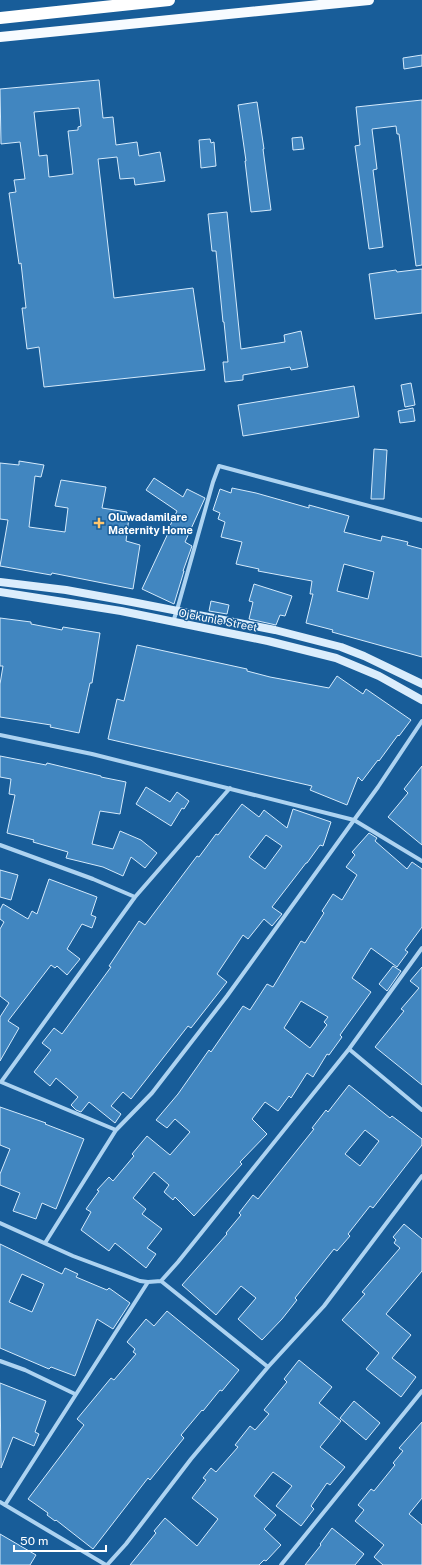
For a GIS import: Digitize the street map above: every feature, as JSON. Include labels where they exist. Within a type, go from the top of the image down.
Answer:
[{"type":"highway","points":[[0,18],[169,0]]},
{"type":"main road","points":[[0,37],[369,0]]},
{"type":"street","points":[[173,622],[213,482],[219,466],[422,520]]},
{"type":"street","name":"Ojekunle Street","points":[[0,582],[66,590],[276,630],[341,647],[364,656],[422,684]]},
{"type":"street","name":"Ojekunle Street","points":[[0,592],[121,611],[268,641],[336,658],[379,676],[422,700]]},
{"type":"street","points":[[45,1243],[116,1130],[152,1093],[227,996],[378,787],[422,721]]},
{"type":"street","points":[[0,735],[92,754],[354,820],[422,861]]},
{"type":"street","points":[[116,1130],[0,1082],[135,897],[230,788]]},
{"type":"street","points":[[0,845],[93,879],[135,897]]},
{"type":"street","points":[[161,1281],[178,1262],[349,1048],[422,948]]},
{"type":"street","points":[[349,1048],[422,1110]]},
{"type":"street","points":[[148,1282],[2,1504],[107,1565],[126,1544],[191,1459],[268,1367],[324,1306],[422,1176]]},
{"type":"street","points":[[0,1223],[88,1261],[140,1281],[161,1281],[268,1367]]},
{"type":"street","points":[[0,1360],[25,1370],[75,1394]]},
{"type":"street","points":[[281,1565],[422,1392]]},
{"type":"building","points":[[422,55],[422,66],[404,69],[403,58]]},
{"type":"building","points":[[99,80],[103,118],[113,117],[116,145],[137,142],[139,156],[160,152],[165,181],[135,185],[134,178],[120,179],[117,157],[98,159],[114,298],[193,288],[205,370],[44,387],[39,347],[27,349],[22,308],[26,308],[21,263],[19,264],[9,193],[16,192],[14,180],[25,179],[20,142],[1,144],[0,89]],"holes":[[[79,108],[81,126],[78,127],[78,130],[68,131],[73,174],[49,177],[47,155],[39,156],[34,112]]]},
{"type":"building","points":[[422,100],[422,265],[416,266],[399,134],[397,134],[396,126],[372,129],[377,169],[373,170],[383,247],[369,249],[355,146],[360,145],[356,107]]},
{"type":"building","points":[[257,102],[271,210],[251,212],[238,105]]},
{"type":"building","points":[[302,137],[304,149],[293,150],[292,138]]},
{"type":"building","points":[[210,139],[211,143],[214,142],[216,166],[201,168],[199,140]]},
{"type":"building","points":[[227,212],[241,349],[285,342],[284,335],[301,331],[308,367],[291,370],[290,367],[243,375],[243,380],[225,382],[223,362],[228,362],[224,322],[216,251],[212,251],[208,214]]},
{"type":"building","points":[[422,269],[422,313],[375,319],[369,274],[396,270],[397,272]]},
{"type":"building","points":[[411,383],[415,405],[405,407],[401,385]]},
{"type":"building","points":[[354,386],[359,417],[243,436],[238,405]]},
{"type":"building","points":[[413,408],[415,421],[400,423],[398,411]]},
{"type":"building","points":[[374,449],[387,450],[384,499],[371,499]]},
{"type":"building","points":[[19,461],[44,465],[41,477],[35,476],[29,527],[65,532],[68,508],[55,506],[61,480],[106,487],[102,508],[127,512],[125,522],[129,517],[126,541],[140,545],[133,589],[52,573],[51,575],[0,566],[8,520],[0,519],[0,463],[19,465]]},
{"type":"building","points":[[154,478],[183,497],[187,489],[205,498],[185,542],[192,546],[174,604],[142,589],[177,511],[146,490]]},
{"type":"building","points":[[232,488],[309,508],[309,505],[349,516],[344,532],[381,541],[382,536],[408,542],[407,545],[422,549],[422,657],[332,632],[333,630],[306,623],[313,594],[310,594],[312,581],[258,571],[259,569],[236,564],[242,542],[221,537],[225,522],[218,519],[220,513],[213,510],[220,489],[231,493]],"holes":[[[344,564],[374,572],[368,599],[337,591]]]},
{"type":"building","points":[[254,584],[292,596],[285,616],[280,615],[276,625],[249,619],[253,602],[249,601]]},
{"type":"building","points":[[211,601],[229,605],[227,614],[209,611]]},
{"type":"building","points":[[0,618],[31,622],[31,624],[62,630],[63,627],[100,633],[92,683],[90,683],[79,733],[50,727],[51,725],[0,717],[0,684],[3,666],[0,666]]},
{"type":"building","points":[[137,645],[247,669],[247,671],[270,677],[329,688],[337,676],[363,694],[366,689],[411,720],[362,781],[358,777],[347,805],[310,790],[312,786],[108,739],[117,699],[124,701]]},
{"type":"building","points":[[0,756],[46,765],[47,763],[126,782],[120,814],[100,811],[92,844],[113,849],[120,831],[141,840],[157,853],[145,868],[131,857],[123,876],[103,867],[66,858],[68,852],[33,842],[34,840],[7,833],[15,795],[9,794],[11,779],[0,777]]},
{"type":"building","points":[[422,766],[422,845],[388,817],[408,793],[404,789]]},
{"type":"building","points":[[146,787],[170,802],[177,792],[189,801],[184,809],[182,808],[171,826],[136,804]]},
{"type":"building","points":[[242,804],[259,817],[264,810],[287,828],[293,809],[331,822],[323,846],[320,845],[272,907],[282,914],[272,926],[264,919],[248,939],[243,935],[217,974],[227,982],[191,1028],[188,1026],[131,1099],[123,1092],[111,1106],[121,1114],[115,1123],[89,1102],[81,1112],[76,1110],[71,1105],[78,1097],[56,1078],[50,1086],[34,1072],[51,1050],[42,1043],[54,1028],[62,1034],[111,967],[109,966],[139,921],[145,925],[197,856],[199,857],[216,834],[218,835]],"holes":[[[266,835],[282,846],[265,869],[249,857]]]},
{"type":"building","points":[[369,833],[377,838],[375,841],[407,869],[412,862],[422,869],[422,927],[405,950],[408,952],[397,967],[371,948],[352,978],[371,992],[340,1035],[342,1037],[329,1055],[327,1054],[313,1077],[307,1073],[291,1098],[289,1096],[278,1111],[265,1102],[252,1119],[267,1134],[240,1162],[242,1164],[194,1216],[175,1197],[173,1200],[164,1192],[169,1185],[154,1172],[133,1198],[146,1209],[142,1214],[162,1229],[147,1248],[156,1254],[146,1268],[115,1243],[109,1251],[81,1230],[91,1212],[86,1209],[99,1191],[97,1190],[109,1177],[113,1181],[134,1156],[132,1154],[147,1136],[170,1155],[190,1132],[175,1119],[167,1128],[156,1120],[178,1094],[209,1050],[211,1052],[243,1006],[250,1010],[267,984],[273,987],[301,941],[305,943],[324,913],[322,911],[333,894],[342,900],[357,875],[346,867],[355,855],[352,852]],"holes":[[[301,1001],[328,1017],[324,1022],[327,1025],[310,1048],[284,1028]]]},
{"type":"building","points":[[0,870],[18,875],[11,900],[0,897]]},
{"type":"building","points":[[49,879],[97,897],[91,915],[96,917],[92,928],[82,924],[67,949],[80,959],[67,975],[57,966],[55,968],[51,965],[8,1021],[19,1028],[0,1061],[0,1017],[9,1003],[0,996],[0,929],[4,922],[0,919],[0,910],[3,904],[28,919],[32,911],[37,914]]},
{"type":"building","points":[[393,966],[401,971],[387,991],[379,984]]},
{"type":"building","points":[[422,967],[422,1085],[375,1047],[404,1011],[401,1009],[419,988],[410,981]]},
{"type":"building","points":[[349,1085],[390,1118],[392,1116],[422,1139],[422,1145],[373,1208],[370,1206],[348,1234],[350,1236],[337,1251],[334,1249],[295,1298],[297,1300],[282,1319],[262,1340],[238,1319],[256,1298],[241,1286],[216,1315],[182,1285],[227,1234],[226,1233],[241,1215],[239,1213],[253,1195],[258,1199],[314,1129],[312,1128],[326,1110],[328,1112]],"holes":[[[365,1130],[379,1141],[360,1166],[345,1154]]]},
{"type":"building","points":[[0,1107],[46,1123],[45,1124],[84,1139],[56,1209],[42,1203],[36,1219],[13,1211],[20,1193],[0,1185],[0,1174],[10,1149],[0,1145]]},
{"type":"building","points":[[404,1224],[422,1239],[422,1271],[386,1314],[411,1335],[392,1358],[416,1377],[401,1397],[366,1369],[379,1353],[342,1320],[365,1294],[362,1292],[400,1248],[394,1243],[396,1240],[393,1237]]},
{"type":"building","points":[[0,1244],[62,1274],[65,1268],[78,1274],[76,1277],[107,1290],[109,1288],[130,1303],[113,1329],[97,1319],[75,1376],[51,1367],[49,1369],[0,1348]],"holes":[[[22,1274],[44,1284],[32,1312],[9,1302]]]},
{"type":"building","points":[[167,1311],[239,1370],[222,1391],[220,1390],[181,1435],[184,1438],[150,1480],[148,1478],[93,1549],[28,1499],[84,1425],[77,1419],[111,1378],[114,1380],[136,1354],[133,1352],[135,1349],[127,1342],[146,1319],[154,1326]]},
{"type":"building","points":[[299,1360],[332,1387],[319,1403],[341,1421],[320,1447],[345,1467],[330,1485],[327,1483],[311,1506],[314,1509],[301,1526],[276,1506],[292,1486],[273,1472],[254,1496],[276,1515],[264,1529],[281,1545],[266,1561],[264,1560],[259,1565],[130,1565],[156,1533],[154,1531],[165,1518],[197,1546],[218,1519],[192,1498],[206,1480],[203,1478],[211,1468],[216,1472],[238,1447],[235,1445],[250,1426],[255,1430],[269,1414],[264,1410],[287,1382],[284,1379]]},
{"type":"building","points":[[0,1383],[46,1401],[35,1432],[39,1434],[34,1446],[13,1437],[1,1468]]},
{"type":"building","points":[[354,1401],[380,1423],[366,1440],[340,1418]]},
{"type":"building","points":[[422,1422],[422,1498],[409,1514],[422,1525],[422,1565],[383,1565],[374,1557],[384,1545],[355,1521],[364,1510],[358,1505],[371,1489],[374,1491],[395,1465],[393,1463],[403,1451],[399,1448]]},
{"type":"building","points":[[332,1528],[364,1554],[355,1565],[305,1565],[321,1545],[320,1544]]},
{"type":"building","points":[[0,1534],[36,1555],[30,1565],[0,1565]]},
{"type":"place","name":"Oluwadamilare Maternity Home","points":[[99,523]]}]
